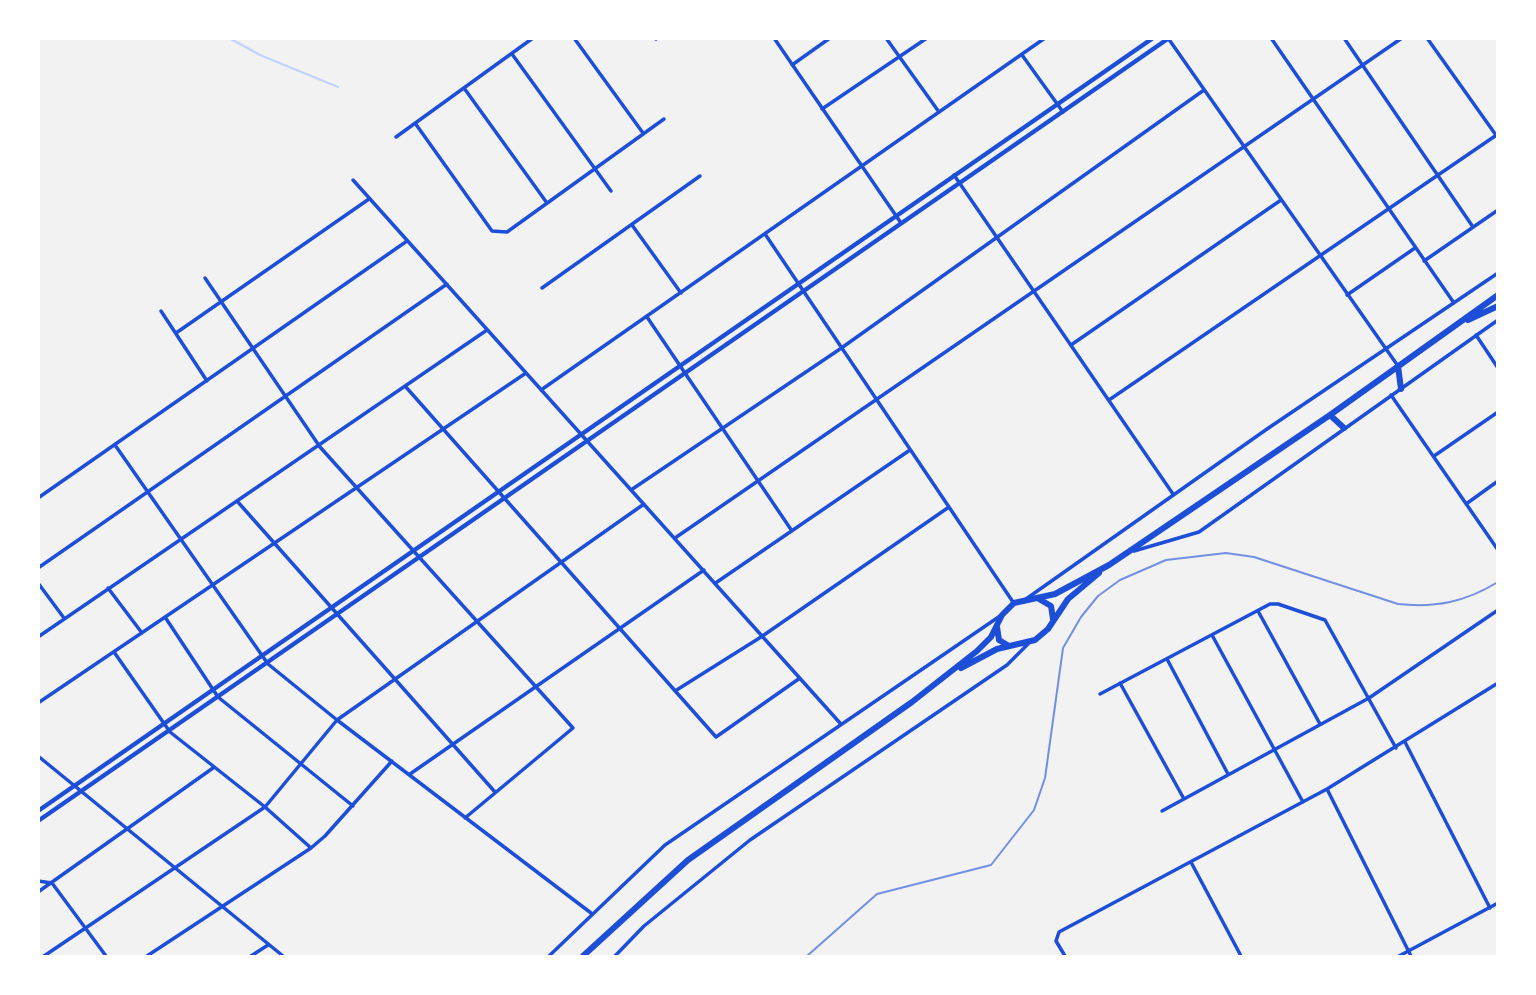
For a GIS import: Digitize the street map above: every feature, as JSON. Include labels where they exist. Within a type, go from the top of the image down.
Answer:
[{"type":"main road","points":[[941,679],[983,655],[1009,646],[1028,644],[1043,634],[1068,599],[1109,565],[1330,415],[1497,295]]},
{"type":"main road","points":[[1456,325],[1497,306]]},
{"type":"main road","points":[[1398,366],[1401,389]]},
{"type":"main road","points":[[1330,415],[1344,428]]},
{"type":"main road","points":[[583,957],[642,899],[713,841],[941,679],[982,646],[1002,615],[1014,603],[1038,599],[1109,565]]},
{"type":"main road","points":[[1038,599],[1051,606],[1053,621]]},
{"type":"main road","points":[[997,625],[999,640],[1009,646]]},
{"type":"street","points":[[396,136],[533,38]]},
{"type":"street","points":[[574,38],[643,134]]},
{"type":"street","points":[[774,38],[901,223]]},
{"type":"street","points":[[792,65],[830,38]]},
{"type":"street","points":[[886,38],[939,113]]},
{"type":"street","points":[[822,109],[927,38]]},
{"type":"street","points":[[541,390],[1045,38]]},
{"type":"street","points":[[38,811],[414,553],[1153,38]]},
{"type":"street","points":[[1271,38],[1454,303]]},
{"type":"street","points":[[1344,38],[1473,227]]},
{"type":"street","points":[[675,538],[1402,38]]},
{"type":"street","points":[[1109,400],[1319,254],[1497,136],[1427,38]]},
{"type":"street","points":[[38,821],[1169,39],[1398,366]]},
{"type":"street","points":[[512,54],[611,191]]},
{"type":"street","points":[[1022,55],[1063,112]]},
{"type":"street","points":[[1112,67],[1117,74]]},
{"type":"street","points":[[464,88],[547,203]]},
{"type":"street","points":[[631,490],[840,349],[1204,90]]},
{"type":"street","points":[[415,123],[492,231],[499,234],[664,119]]},
{"type":"street","points":[[954,175],[1173,494]]},
{"type":"street","points":[[542,288],[700,176]]},
{"type":"street","points":[[353,180],[841,723]]},
{"type":"street","points":[[176,333],[369,199]]},
{"type":"street","points":[[1071,345],[1281,200]]},
{"type":"street","points":[[1424,261],[1497,210]]},
{"type":"street","points":[[632,225],[681,293]]},
{"type":"street","points":[[765,234],[840,349],[1014,603]]},
{"type":"street","points":[[38,498],[407,241]]},
{"type":"street","points":[[1347,295],[1415,248]]},
{"type":"street","points":[[1025,600],[1173,494],[1497,273]]},
{"type":"street","points":[[205,278],[255,348],[284,398],[320,447],[573,728],[465,818]]},
{"type":"street","points":[[38,568],[447,284]]},
{"type":"street","points":[[161,311],[207,381]]},
{"type":"street","points":[[647,317],[792,531]]},
{"type":"street","points":[[1128,552],[1199,532],[1497,320]]},
{"type":"street","points":[[38,637],[320,447],[487,330]]},
{"type":"street","points":[[1476,335],[1497,368]]},
{"type":"street","points":[[38,703],[526,373]]},
{"type":"street","points":[[405,386],[503,500],[716,737],[800,678]]},
{"type":"street","points":[[1391,395],[1497,550]]},
{"type":"street","points":[[1434,456],[1497,412]]},
{"type":"street","points":[[115,445],[268,664],[337,720],[591,913]]},
{"type":"street","points":[[717,582],[910,450]]},
{"type":"street","points":[[1466,504],[1497,481]]},
{"type":"street","points":[[237,501],[495,792]]},
{"type":"street","points":[[44,957],[265,807],[337,720],[644,504]]},
{"type":"street","points":[[675,691],[761,637],[949,507]]},
{"type":"street","points":[[1492,542],[1497,543]]},
{"type":"street","points":[[410,774],[705,569]]},
{"type":"street","points":[[38,583],[64,618]]},
{"type":"street","points":[[108,589],[142,633]]},
{"type":"street","points":[[1100,694],[1274,603],[1325,620],[1396,748]]},
{"type":"street","points":[[1162,811],[1369,698],[1497,610]]},
{"type":"street","points":[[1258,611],[1320,724]]},
{"type":"street","points":[[550,957],[591,913],[665,845],[1002,615]]},
{"type":"street","points":[[165,617],[218,698],[353,806]]},
{"type":"street","points":[[1212,635],[1304,802]]},
{"type":"street","points":[[615,957],[645,926],[750,841],[1007,665],[1028,644]]},
{"type":"street","points":[[114,652],[170,732],[212,768],[265,807],[311,848]]},
{"type":"street","points":[[1167,659],[1228,774]]},
{"type":"street","points":[[1065,957],[1056,936],[1327,789],[1497,683]]},
{"type":"street","points":[[1120,684],[1184,799]]},
{"type":"street","points":[[1405,742],[1490,908]]},
{"type":"street","points":[[38,756],[83,790],[283,957]]},
{"type":"street","points":[[115,757],[121,765]]},
{"type":"street","points":[[147,957],[311,848],[393,761]]},
{"type":"street","points":[[38,892],[212,768]]},
{"type":"street","points":[[1327,789],[1409,954]]},
{"type":"street","points":[[1192,864],[1241,957]]},
{"type":"street","points":[[38,881],[52,883],[106,957]]},
{"type":"street","points":[[1399,957],[1409,954],[1497,903]]},
{"type":"street","points":[[251,957],[268,945]]},
{"type":"waterway","points":[[229,38],[260,55],[338,87]]},
{"type":"railway","points":[[807,956],[877,894],[991,865],[1034,810],[1045,778],[1063,648],[1081,617],[1098,596],[1120,580],[1166,560],[1226,553],[1254,557],[1398,604],[1450,602],[1498,582]]}]
